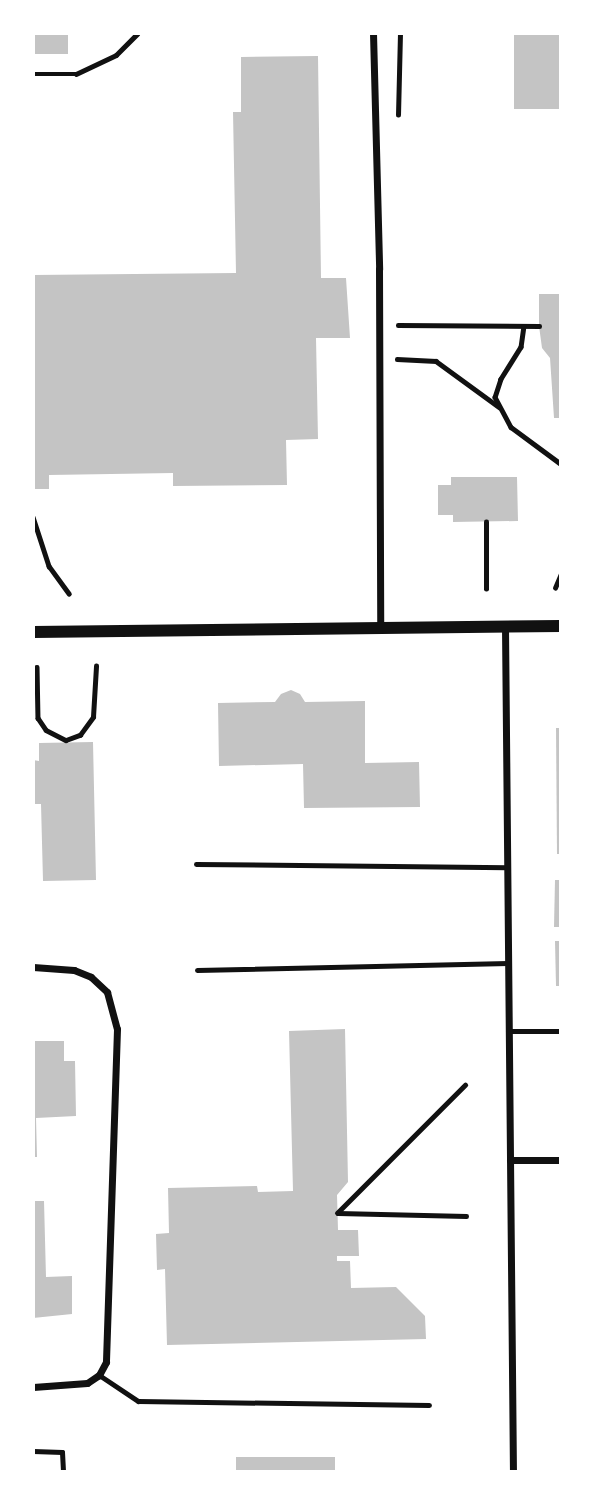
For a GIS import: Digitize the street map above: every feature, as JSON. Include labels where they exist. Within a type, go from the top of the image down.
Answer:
[{"type":"street","points":[[373,33],[379,270],[380,630]]},
{"type":"street","points":[[33,632],[561,626]]},
{"type":"street","points":[[505,627],[513,1472]]},
{"type":"street","points":[[33,967],[74,970],[91,977],[107,992],[117,1029],[108,1347],[99,1375],[87,1383],[72,1387],[33,1387]]},
{"type":"street","points":[[510,1160],[561,1160]]},
{"type":"lane","points":[[196,864],[507,867]]},
{"type":"lane","points":[[197,970],[508,963]]},
{"type":"lane","points":[[509,1031],[561,1031]]},
{"type":"lane","points":[[99,1375],[138,1401],[429,1405]]},
{"type":"lane","points":[[33,1451],[62,1452],[63,1472]]},
{"type":"path","points":[[33,75],[76,74],[116,55],[137,34]]},
{"type":"path","points":[[393,325],[539,326]]},
{"type":"path","points":[[524,326],[521,347],[501,379],[495,397],[511,427],[561,464]]},
{"type":"path","points":[[393,359],[436,361],[500,407]]},
{"type":"path","points":[[33,517],[49,566],[69,594]]},
{"type":"path","points":[[486,522],[486,589]]},
{"type":"path","points":[[555,588],[561,574]]},
{"type":"path","points":[[37,667],[38,718],[46,730],[68,741],[79,735],[93,717],[96,666]]},
{"type":"path","points":[[465,1085],[337,1213],[467,1216]]},
{"type":"building","points":[[33,33],[68,33],[68,54],[33,54]]},
{"type":"building","points":[[514,33],[561,33],[561,109],[514,109]]},
{"type":"building","points":[[318,56],[321,278],[346,278],[350,338],[316,338],[318,439],[286,440],[287,485],[173,486],[173,473],[49,475],[49,489],[33,489],[33,275],[236,273],[233,112],[241,112],[241,57]]},
{"type":"building","points":[[539,294],[561,294],[561,418],[554,418],[550,358],[542,348],[539,326]]},
{"type":"building","points":[[451,477],[517,477],[518,521],[453,522],[453,515],[438,515],[438,485],[451,485]]},
{"type":"building","points":[[291,690],[300,694],[305,702],[365,701],[365,763],[419,762],[420,807],[304,808],[303,764],[219,766],[218,703],[275,702],[281,694]]},
{"type":"building","points":[[556,728],[561,728],[561,854],[557,854]]},
{"type":"building","points":[[93,742],[96,880],[43,881],[41,804],[33,804],[33,760],[39,761],[39,743]]},
{"type":"building","points":[[555,880],[561,880],[561,927],[554,927]]},
{"type":"building","points":[[555,941],[561,941],[561,986],[556,986]]},
{"type":"building","points":[[345,1029],[348,1182],[337,1195],[338,1230],[358,1230],[359,1256],[337,1256],[337,1261],[350,1261],[351,1288],[396,1287],[425,1316],[426,1339],[167,1345],[165,1269],[157,1270],[156,1234],[169,1233],[168,1188],[257,1186],[258,1192],[293,1191],[289,1031]]},
{"type":"building","points":[[33,1041],[64,1041],[64,1061],[75,1061],[76,1116],[36,1118],[37,1157],[33,1157]]},
{"type":"building","points":[[33,1201],[44,1201],[46,1277],[72,1276],[72,1314],[33,1318]]},
{"type":"building","points":[[236,1457],[335,1457],[335,1472],[236,1472]]}]
